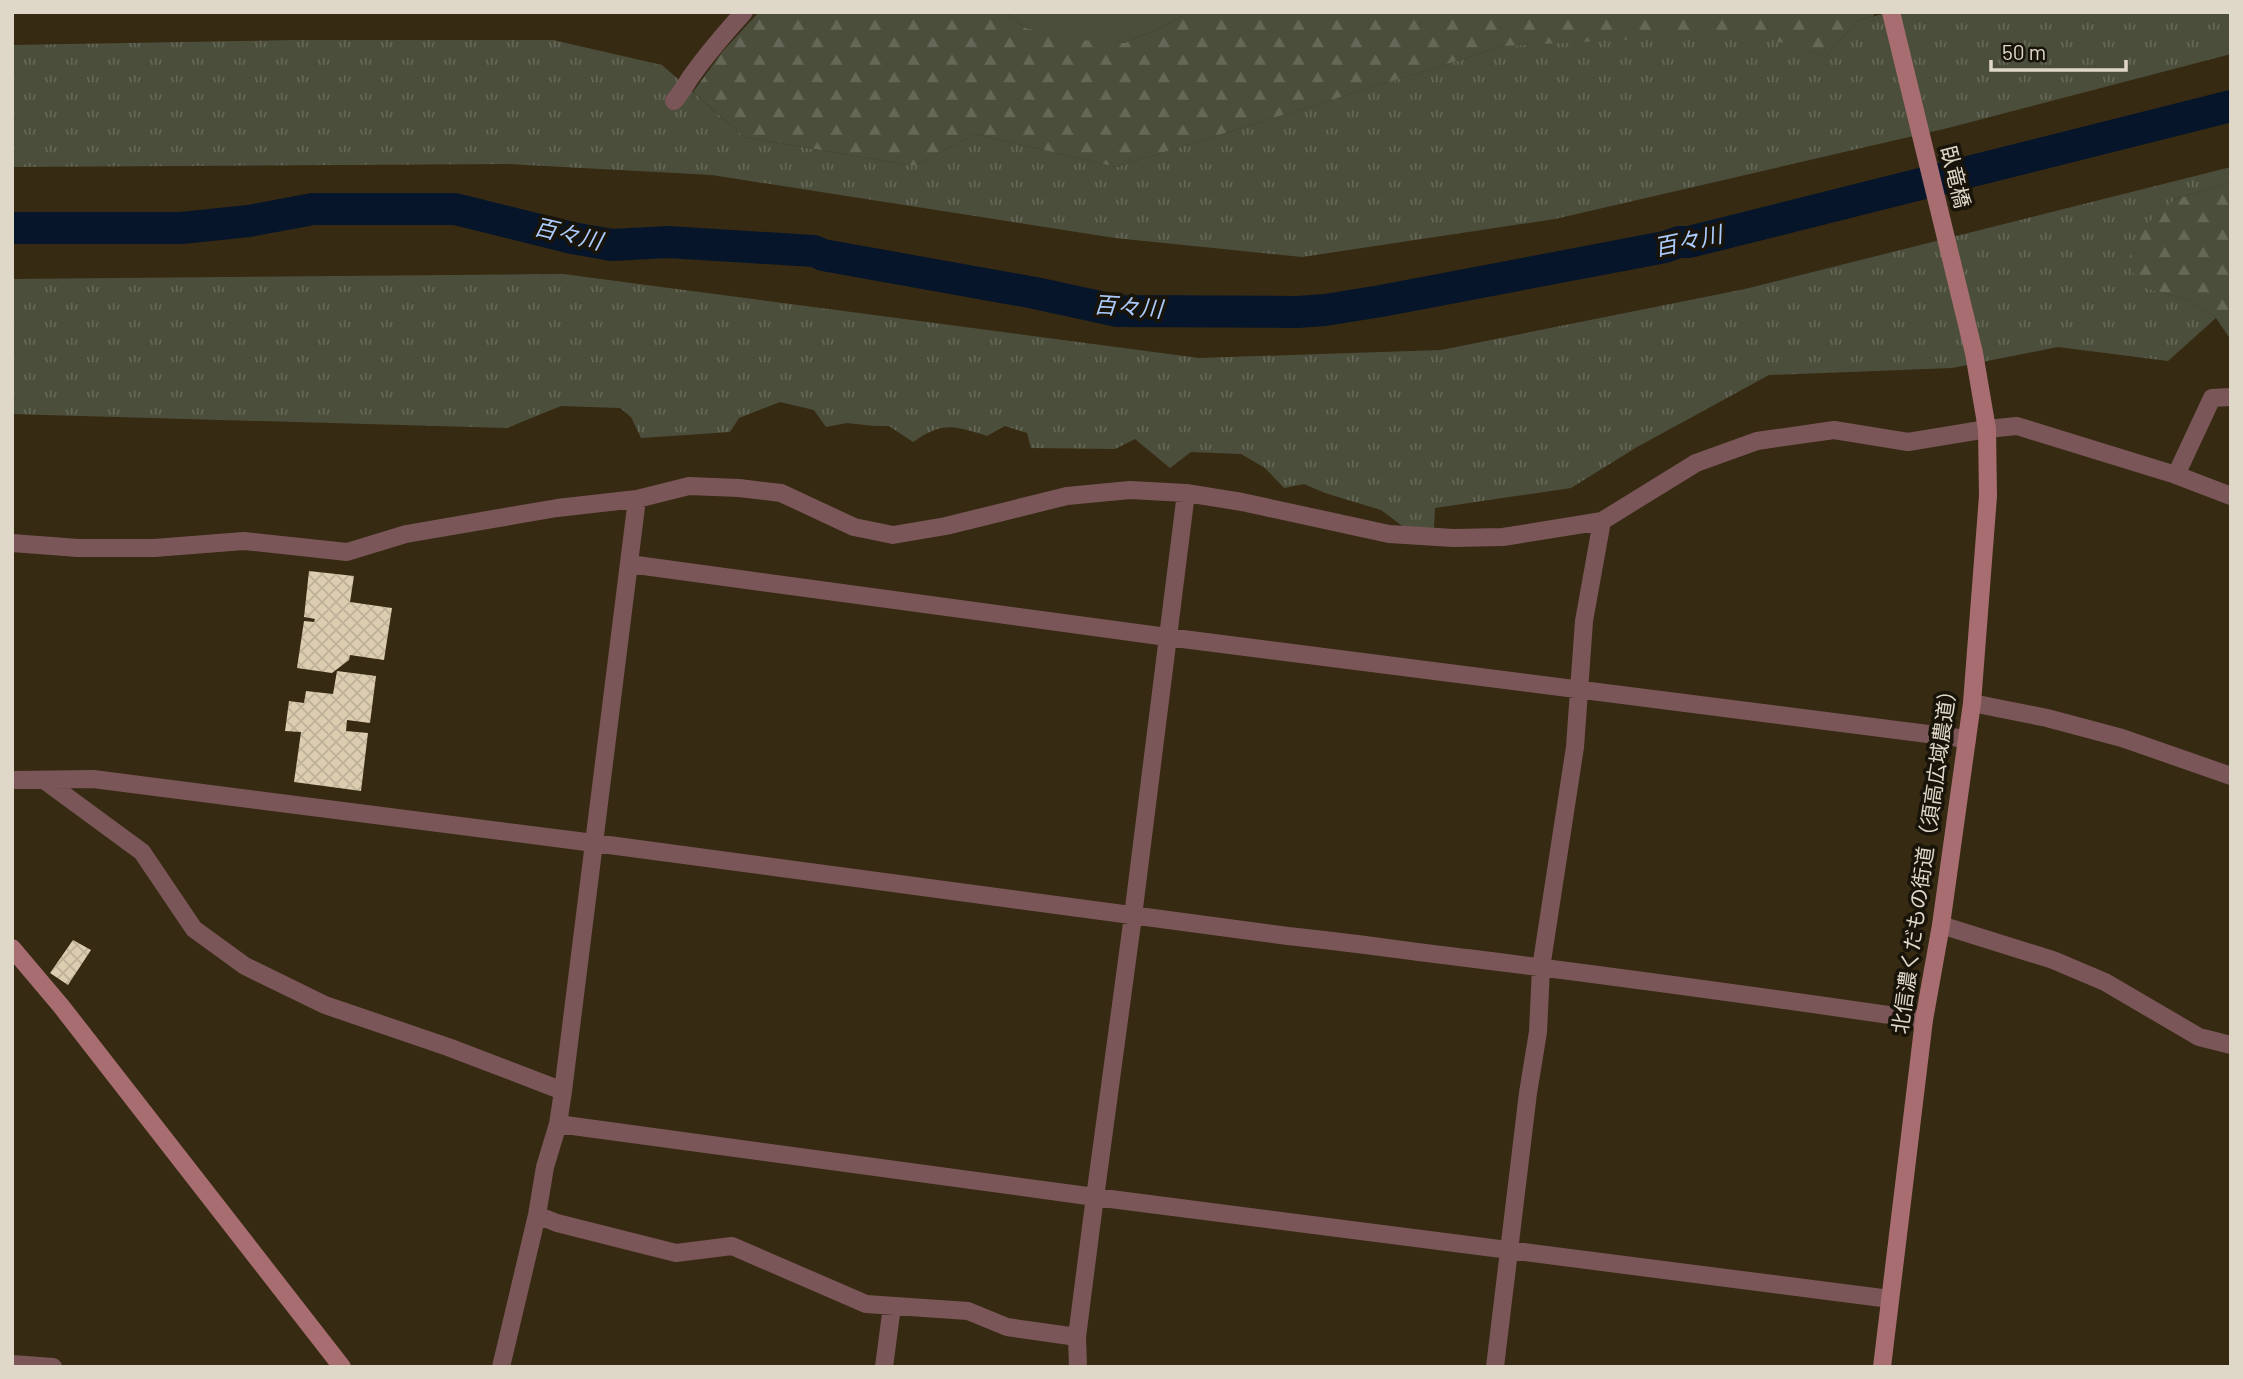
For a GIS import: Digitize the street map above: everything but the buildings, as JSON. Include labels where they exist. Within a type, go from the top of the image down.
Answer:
[{"type":"street","points":[[674,101],[744,12]]},
{"type":"street","name":"臥竜橋","points":[[1891,12],[1974,354]]},
{"type":"street","name":"北信濃くだもの街道（須高広域農道）","points":[[1882,1367],[1924,1020],[1941,925],[1972,703],[1988,496],[1987,429],[1974,354]]},
{"type":"street","points":[[2176,475],[2212,398],[2231,397]]},
{"type":"street","points":[[12,543],[78,548],[154,548],[244,541],[347,552],[406,534],[556,508],[637,499],[689,486],[781,493],[854,527],[894,535],[946,526],[1066,496],[1130,490],[1186,493],[1242,502],[1389,534],[1453,538],[1503,537],[1602,521],[1696,463],[1757,441],[1834,430],[1908,442],[2017,426],[2176,475],[2231,496]]},
{"type":"street","points":[[1078,1367],[1077,1337],[1186,493]]},
{"type":"street","points":[[501,1367],[537,1215],[545,1167],[558,1124],[637,499]]},
{"type":"street","points":[[1495,1367],[1528,1093],[1538,1032],[1541,968],[1575,747],[1584,621],[1602,521]]},
{"type":"street","points":[[629,564],[1167,637],[1967,739]]},
{"type":"street","points":[[1972,703],[2047,718],[2122,738],[2231,776]]},
{"type":"street","points":[[44,779],[142,852],[194,929],[245,966],[325,1005],[448,1047],[563,1091]]},
{"type":"street","points":[[12,780],[93,779],[1733,992],[1924,1020]]},
{"type":"street","points":[[1941,925],[2053,960],[2105,982],[2199,1037],[2231,1045]]},
{"type":"street","points":[[12,948],[61,1006],[342,1367]]},
{"type":"street","points":[[558,1124],[1510,1252],[1890,1299]]},
{"type":"street","points":[[537,1215],[557,1223],[676,1253],[732,1246],[866,1304],[968,1311],[1007,1327],[1077,1337]]},
{"type":"street","points":[[884,1367],[892,1306]]},
{"type":"street","points":[[12,1364],[53,1367]]},
{"type":"green space","points":[[759,12],[1005,12],[1026,28],[1124,43],[1190,12],[1873,12],[1874,16],[1858,20],[1825,57],[1752,33],[1505,46],[1116,167],[976,134],[914,166],[744,137],[693,92],[723,51]]},
{"type":"green space","points":[[1005,12],[1190,12],[1124,43],[1080,40],[1026,28]]},
{"type":"green space","points":[[1891,12],[2231,12],[2231,54],[1948,128],[1555,219],[1302,257],[1115,238],[712,175],[507,164],[12,167],[12,45],[293,40],[553,40],[662,65],[744,137],[914,166],[976,134],[1116,167],[1505,46],[1748,31],[1825,57],[1858,20]]},
{"type":"green space","points":[[2231,167],[2231,181],[2174,200],[2143,287],[2188,300],[2216,318],[2168,361],[2058,347],[1952,368],[1769,375],[1637,447],[1571,488],[1435,508],[1434,528],[1405,528],[1381,510],[1304,484],[1284,488],[1265,468],[1241,454],[1191,452],[1170,468],[1135,439],[1115,449],[1031,448],[1027,433],[1005,426],[987,436],[957,428],[941,428],[913,442],[889,426],[847,423],[826,427],[814,410],[780,402],[739,418],[730,432],[641,438],[631,417],[620,408],[561,406],[507,428],[12,414],[12,279],[563,274],[1199,358],[1441,350],[1745,289]]},
{"type":"green space","points":[[2231,181],[2231,340],[2216,318],[2188,300],[2143,287],[2127,263],[2142,228],[2174,200]]},
{"type":"waterway","name":"百々川","points":[[12,228],[181,228],[249,221],[313,209],[455,209],[572,238],[612,245],[668,242],[814,251],[823,255],[1035,293],[1118,311],[1297,312],[1381,301],[1689,242],[2231,106]]}]
